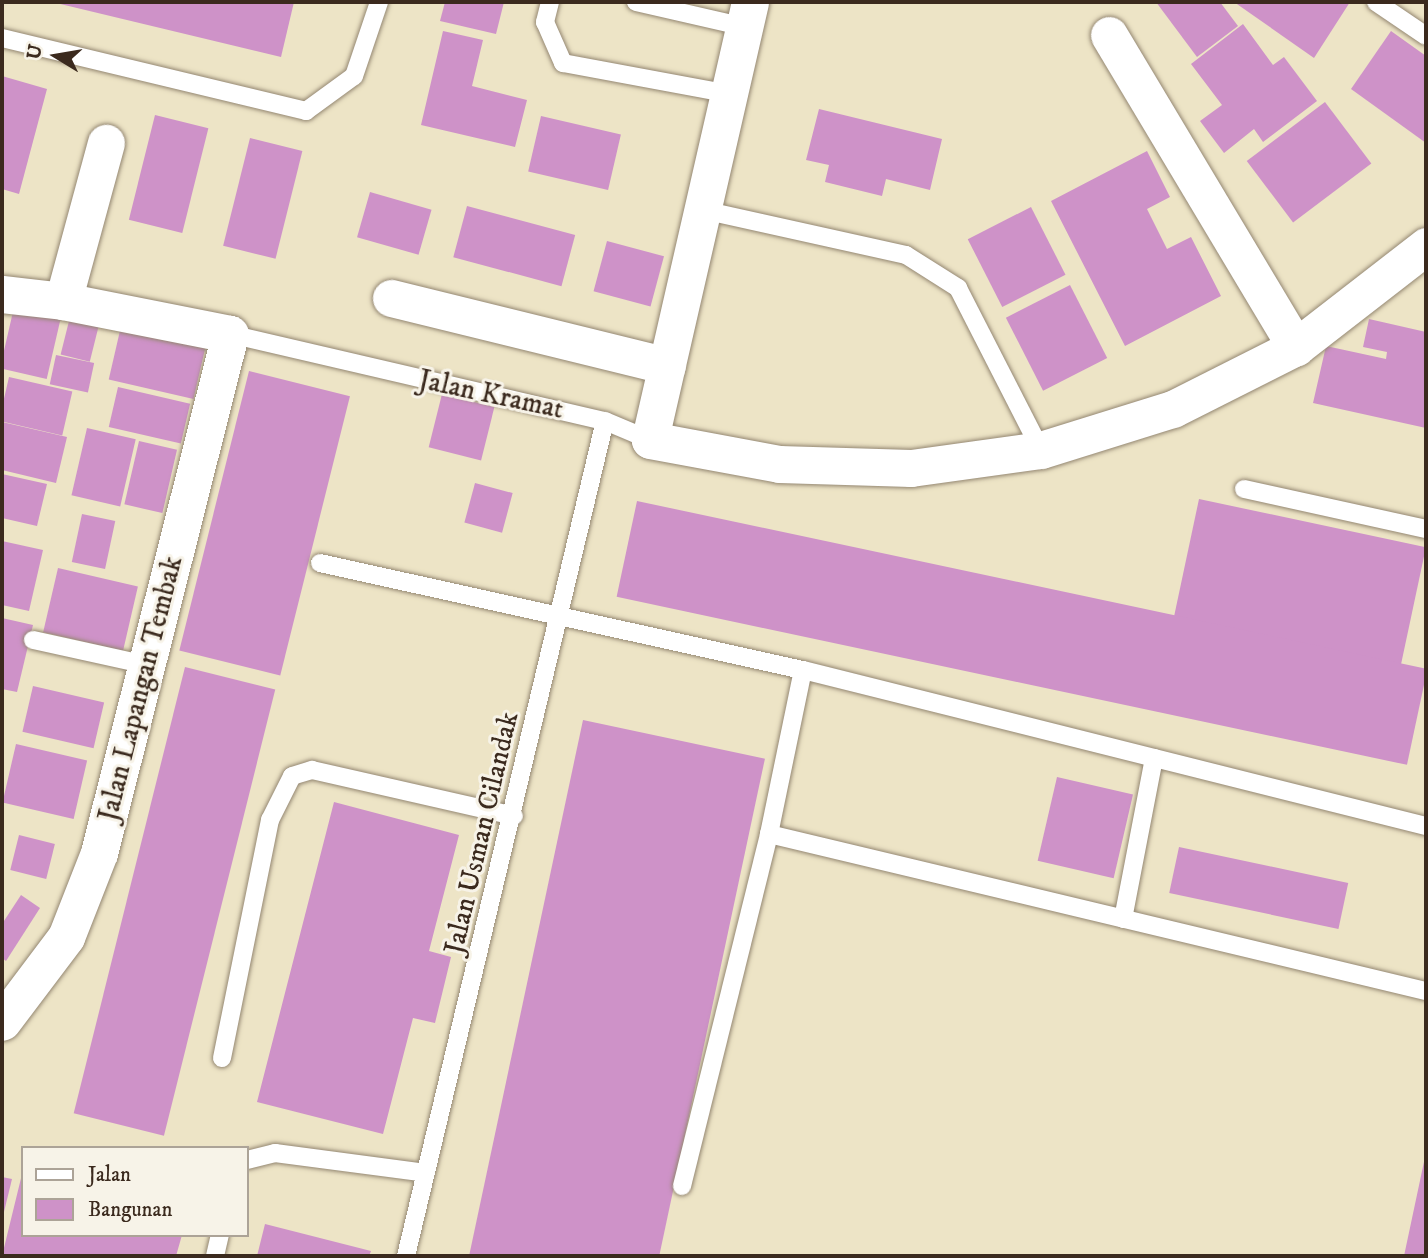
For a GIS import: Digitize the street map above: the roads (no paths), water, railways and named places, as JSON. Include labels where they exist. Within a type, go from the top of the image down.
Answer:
[{"type":"street","points":[[748,15],[650,440],[779,464],[911,468],[1041,450],[1173,409],[1296,347],[1426,246]]},
{"type":"street","points":[[1108,35],[1296,347]]},
{"type":"street","points":[[63,301],[106,143]]},
{"type":"street","points":[[391,298],[667,366]]},
{"type":"street","points":[[5,305],[63,301],[230,334]]},
{"type":"street","name":"Jalan Lapangan Tembak","points":[[2,1022],[66,937],[99,853],[230,334]]},
{"type":"lane","points":[[2,38],[306,111],[354,76],[379,2]]},
{"type":"lane","points":[[550,2],[545,22],[563,63],[730,94]]},
{"type":"lane","points":[[636,2],[748,15]]},
{"type":"lane","points":[[1376,2],[1426,36]]},
{"type":"lane","points":[[703,210],[906,255],[957,288],[1041,450]]},
{"type":"lane","name":"Jalan Kramat","points":[[230,334],[328,360],[605,421],[650,440]]},
{"type":"lane","name":"Jalan Usman Cilandak","points":[[406,1256],[514,816],[605,421]]},
{"type":"lane","points":[[1244,489],[1426,529]]},
{"type":"lane","points":[[320,563],[559,620],[803,670],[1426,827]]},
{"type":"lane","points":[[33,640],[147,665]]},
{"type":"lane","points":[[682,1186],[769,834],[803,670]]},
{"type":"lane","points":[[1123,919],[1154,758]]},
{"type":"lane","points":[[222,1058],[270,820],[292,776],[312,770],[514,816]]},
{"type":"lane","points":[[769,834],[1426,991]]},
{"type":"lane","points":[[248,1160],[275,1153],[426,1173]]},
{"type":"lane","points":[[215,1256],[220,1237]]}]
